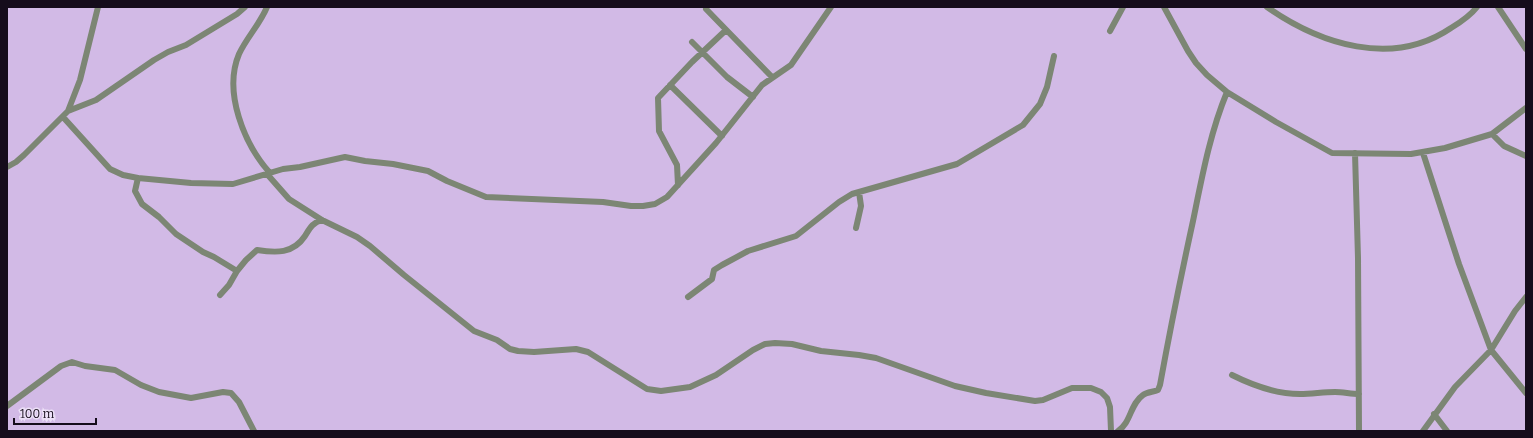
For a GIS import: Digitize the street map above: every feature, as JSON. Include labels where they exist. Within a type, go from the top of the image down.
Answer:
[{"type":"street","points":[[7,167],[20,158],[68,111],[88,51],[98,7]]},
{"type":"street","points":[[68,111],[96,100],[154,60],[168,52],[186,45],[232,17],[245,7]]},
{"type":"street","points":[[267,7],[263,17],[239,55],[232,76],[237,110],[243,130],[250,146],[262,165],[289,199],[322,220],[357,237],[370,246],[474,332],[518,351],[534,352],[576,349],[588,352],[647,389],[661,391],[690,387],[716,375],[753,350],[765,344],[783,343],[821,351],[876,358],[955,386],[1035,401],[1043,400],[1072,388],[1091,388],[1101,392],[1107,398],[1110,407],[1111,431]]},
{"type":"street","points":[[63,117],[110,169],[122,175],[138,178],[191,183],[232,184],[268,173],[346,157],[428,171],[447,181],[486,197],[603,202],[631,206],[654,204],[668,197],[722,136],[762,85],[791,65],[831,7]]},
{"type":"street","points":[[1110,31],[1123,7]]},
{"type":"street","points":[[1164,7],[1188,51],[1207,75],[1227,92],[1276,122],[1332,153],[1423,153],[1492,134],[1526,108]]},
{"type":"street","points":[[1267,7],[1298,26],[1346,45],[1357,48],[1389,48],[1415,45],[1431,39],[1446,32],[1468,17],[1477,7]]},
{"type":"street","points":[[1498,7],[1526,48]]},
{"type":"street","points":[[706,9],[772,77]]},
{"type":"street","points":[[678,185],[676,164],[659,131],[658,98],[726,30]]},
{"type":"street","points":[[692,42],[727,77],[753,97]]},
{"type":"street","points":[[688,297],[712,279],[714,270],[748,251],[796,236],[839,202],[859,192],[957,164],[1022,125],[1040,104],[1047,87],[1054,56]]},
{"type":"street","points":[[670,85],[722,136]]},
{"type":"street","points":[[1118,431],[1128,419],[1137,401],[1142,396],[1158,390],[1160,385],[1177,296],[1210,143],[1227,92]]},
{"type":"street","points":[[1492,134],[1504,146],[1526,156]]},
{"type":"street","points":[[1355,153],[1358,258],[1359,431]]},
{"type":"street","points":[[1423,153],[1459,264],[1490,350],[1526,393]]},
{"type":"street","points":[[138,178],[135,191],[142,204],[188,243],[237,271]]},
{"type":"street","points":[[856,228],[861,206],[859,192]]},
{"type":"street","points":[[220,295],[229,285],[237,271],[246,260],[258,250],[278,253],[288,250],[304,238],[312,224],[322,220]]},
{"type":"street","points":[[1423,431],[1454,387],[1490,350],[1515,311],[1526,297]]},
{"type":"street","points":[[7,406],[61,366],[72,362],[85,366],[115,370],[141,385],[175,396],[191,398],[224,392],[231,393],[239,402],[254,431]]},
{"type":"street","points":[[1232,375],[1271,391],[1301,394],[1335,392],[1359,394]]},
{"type":"street","points":[[1434,414],[1447,431]]}]
